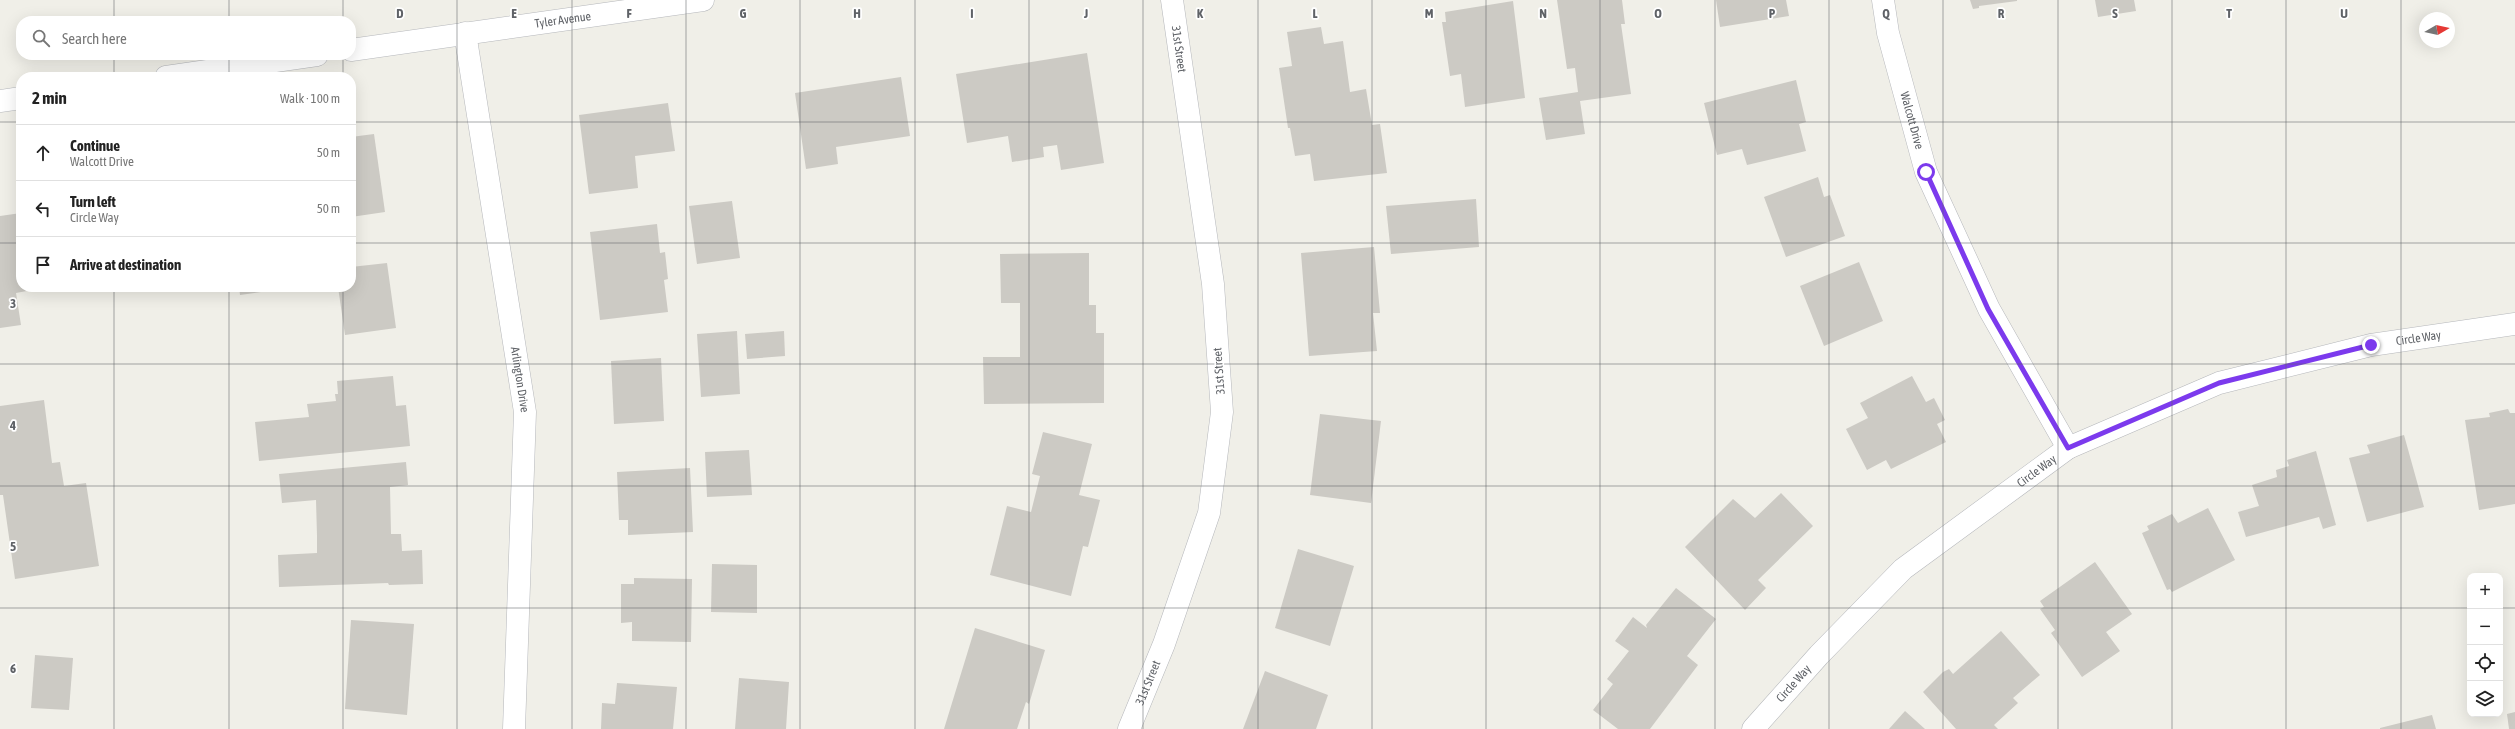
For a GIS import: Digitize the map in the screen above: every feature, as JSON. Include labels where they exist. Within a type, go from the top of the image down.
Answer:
[{"type":"street","name":"Tyler Avenue","points":[[356,49],[703,0]]},
{"type":"street","name":"31st Street","points":[[1129,729],[1164,644],[1209,513],[1222,412],[1213,284],[1172,0]]},
{"type":"street","name":"Walcott Drive","points":[[1883,0],[1888,33],[1926,172],[1988,309],[2068,448]]},
{"type":"street","name":"Arlington Drive","points":[[465,33],[525,412],[514,729]]},
{"type":"street","points":[[201,72],[283,60]]},
{"type":"street","points":[[0,101],[16,99]]},
{"type":"street","name":"Circle Way","points":[[1754,729],[1819,656],[1903,569],[2068,448],[2219,383],[2371,345],[2515,324]]},
{"type":"building","points":[[1557,0],[1622,0],[1625,24],[1621,24],[1631,94],[1580,101],[1585,134],[1546,140],[1539,98],[1578,92],[1575,68],[1567,69]]},
{"type":"building","points":[[1716,0],[1786,0],[1789,16],[1720,27]]},
{"type":"building","points":[[1970,0],[2017,1],[1979,6],[1979,8],[1973,9]]},
{"type":"building","points":[[2095,0],[2134,0],[2136,11],[2098,17]]},
{"type":"building","points":[[1513,1],[1525,98],[1465,107],[1461,74],[1450,76],[1442,22],[1446,22],[1445,12]]},
{"type":"building","points":[[1321,27],[1324,44],[1343,41],[1350,92],[1366,89],[1372,125],[1380,124],[1387,173],[1314,181],[1310,154],[1295,156],[1290,128],[1288,128],[1279,68],[1292,66],[1287,32]]},
{"type":"building","points":[[1087,53],[1104,163],[1061,170],[1057,145],[1043,147],[1044,157],[1012,162],[1008,136],[967,143],[956,74]]},
{"type":"building","points":[[901,77],[910,136],[836,147],[838,164],[806,169],[795,93]]},
{"type":"building","points":[[1796,80],[1806,122],[1799,124],[1806,151],[1747,165],[1742,149],[1717,155],[1704,103]]},
{"type":"building","points":[[668,103],[675,151],[635,156],[638,188],[589,194],[579,115]]},
{"type":"building","points":[[374,134],[385,212],[356,216],[356,136]]},
{"type":"building","points":[[1818,177],[1824,197],[1830,195],[1845,236],[1786,257],[1764,197]]},
{"type":"building","points":[[1476,199],[1479,247],[1391,254],[1386,206]]},
{"type":"building","points":[[732,201],[740,258],[697,264],[689,206]]},
{"type":"building","points":[[16,214],[16,292],[21,292],[16,293],[21,325],[0,328],[0,216]]},
{"type":"building","points":[[657,224],[660,253],[665,252],[668,279],[664,280],[668,312],[600,320],[590,232]]},
{"type":"building","points":[[1374,247],[1380,313],[1373,313],[1377,351],[1309,356],[1301,253]]},
{"type":"building","points":[[1089,253],[1089,305],[1096,305],[1096,333],[1104,333],[1104,403],[984,404],[983,357],[1020,357],[1020,303],[1001,303],[1000,254]]},
{"type":"building","points":[[1859,262],[1883,321],[1824,346],[1800,286]]},
{"type":"building","points":[[387,263],[396,328],[345,335],[339,292],[356,292],[356,266]]},
{"type":"building","points":[[240,292],[261,292],[240,295]]},
{"type":"building","points":[[737,331],[740,394],[701,397],[697,334]]},
{"type":"building","points":[[784,331],[785,356],[747,359],[745,334]]},
{"type":"building","points":[[661,358],[664,421],[614,424],[611,361]]},
{"type":"building","points":[[393,376],[396,406],[406,405],[410,446],[259,461],[255,422],[309,417],[307,404],[336,401],[335,394],[338,394],[337,381]]},
{"type":"building","points":[[1912,376],[1926,402],[1934,398],[1945,420],[1937,424],[1946,442],[1891,469],[1886,460],[1867,470],[1846,429],[1868,418],[1860,403]]},
{"type":"building","points":[[44,400],[52,463],[60,462],[64,486],[86,483],[99,566],[15,579],[3,495],[0,495],[0,406]]},
{"type":"building","points":[[2508,409],[2510,413],[2515,413],[2515,504],[2479,510],[2465,420],[2490,417],[2489,413]]},
{"type":"building","points":[[1320,414],[1381,421],[1371,503],[1310,495]]},
{"type":"building","points":[[1043,432],[1092,444],[1079,495],[1100,500],[1088,547],[1083,546],[1071,596],[990,575],[1007,506],[1031,512],[1040,476],[1032,474]]},
{"type":"building","points":[[2404,435],[2424,507],[2367,522],[2349,458],[2370,453],[2367,445]]},
{"type":"building","points":[[749,450],[752,495],[707,497],[705,452]]},
{"type":"building","points":[[2316,451],[2336,525],[2323,529],[2319,517],[2246,537],[2238,512],[2259,506],[2252,485],[2277,477],[2276,470],[2289,466],[2287,460]]},
{"type":"building","points":[[406,462],[408,485],[390,487],[391,534],[401,534],[402,551],[422,550],[423,584],[389,585],[388,583],[279,587],[278,555],[317,553],[317,536],[316,500],[282,503],[279,474]]},
{"type":"building","points":[[690,468],[693,532],[628,535],[628,520],[619,520],[617,472]]},
{"type":"building","points":[[1781,493],[1813,526],[1758,580],[1766,588],[1745,610],[1685,547],[1733,499],[1755,518]]},
{"type":"building","points":[[2208,508],[2235,560],[2172,592],[2170,589],[2167,590],[2142,533],[2149,530],[2147,526],[2172,514],[2178,523]]},
{"type":"building","points":[[1298,549],[1354,566],[1330,646],[1275,628]]},
{"type":"building","points":[[2095,562],[2132,614],[2106,632],[2120,651],[2082,677],[2051,633],[2055,630],[2040,609],[2044,607],[2040,601]]},
{"type":"building","points":[[712,564],[757,565],[757,613],[711,612]]},
{"type":"building","points":[[634,578],[692,579],[691,642],[632,641],[632,622],[621,623],[621,584],[634,584]]},
{"type":"building","points":[[1676,588],[1716,619],[1687,656],[1698,665],[1650,729],[1618,729],[1593,710],[1613,684],[1607,679],[1629,651],[1615,641],[1633,617],[1647,628],[1646,625]]},
{"type":"building","points":[[351,620],[414,624],[407,715],[345,709]]},
{"type":"building","points":[[975,628],[1045,650],[1029,704],[1026,702],[1017,729],[944,729]]},
{"type":"building","points":[[2001,631],[2040,675],[2013,698],[2018,703],[1994,725],[1998,729],[1956,729],[1923,692],[1943,672],[1949,669],[1953,674]]},
{"type":"building","points":[[35,655],[73,658],[69,710],[31,708]]},
{"type":"building","points":[[1265,671],[1328,695],[1316,729],[1243,729]]},
{"type":"building","points":[[739,678],[789,682],[786,729],[735,729]]},
{"type":"building","points":[[617,683],[677,687],[673,729],[601,729],[602,703],[615,704]]},
{"type":"building","points":[[1905,711],[1925,729],[1889,729]]},
{"type":"building","points":[[2515,712],[2515,729],[2509,729],[2507,714]]},
{"type":"building","points":[[2432,715],[2436,729],[2380,729],[2380,728]]},
{"type":"route","points":[[1926,172],[1988,309],[2068,448],[2219,383],[2371,345]]}]
